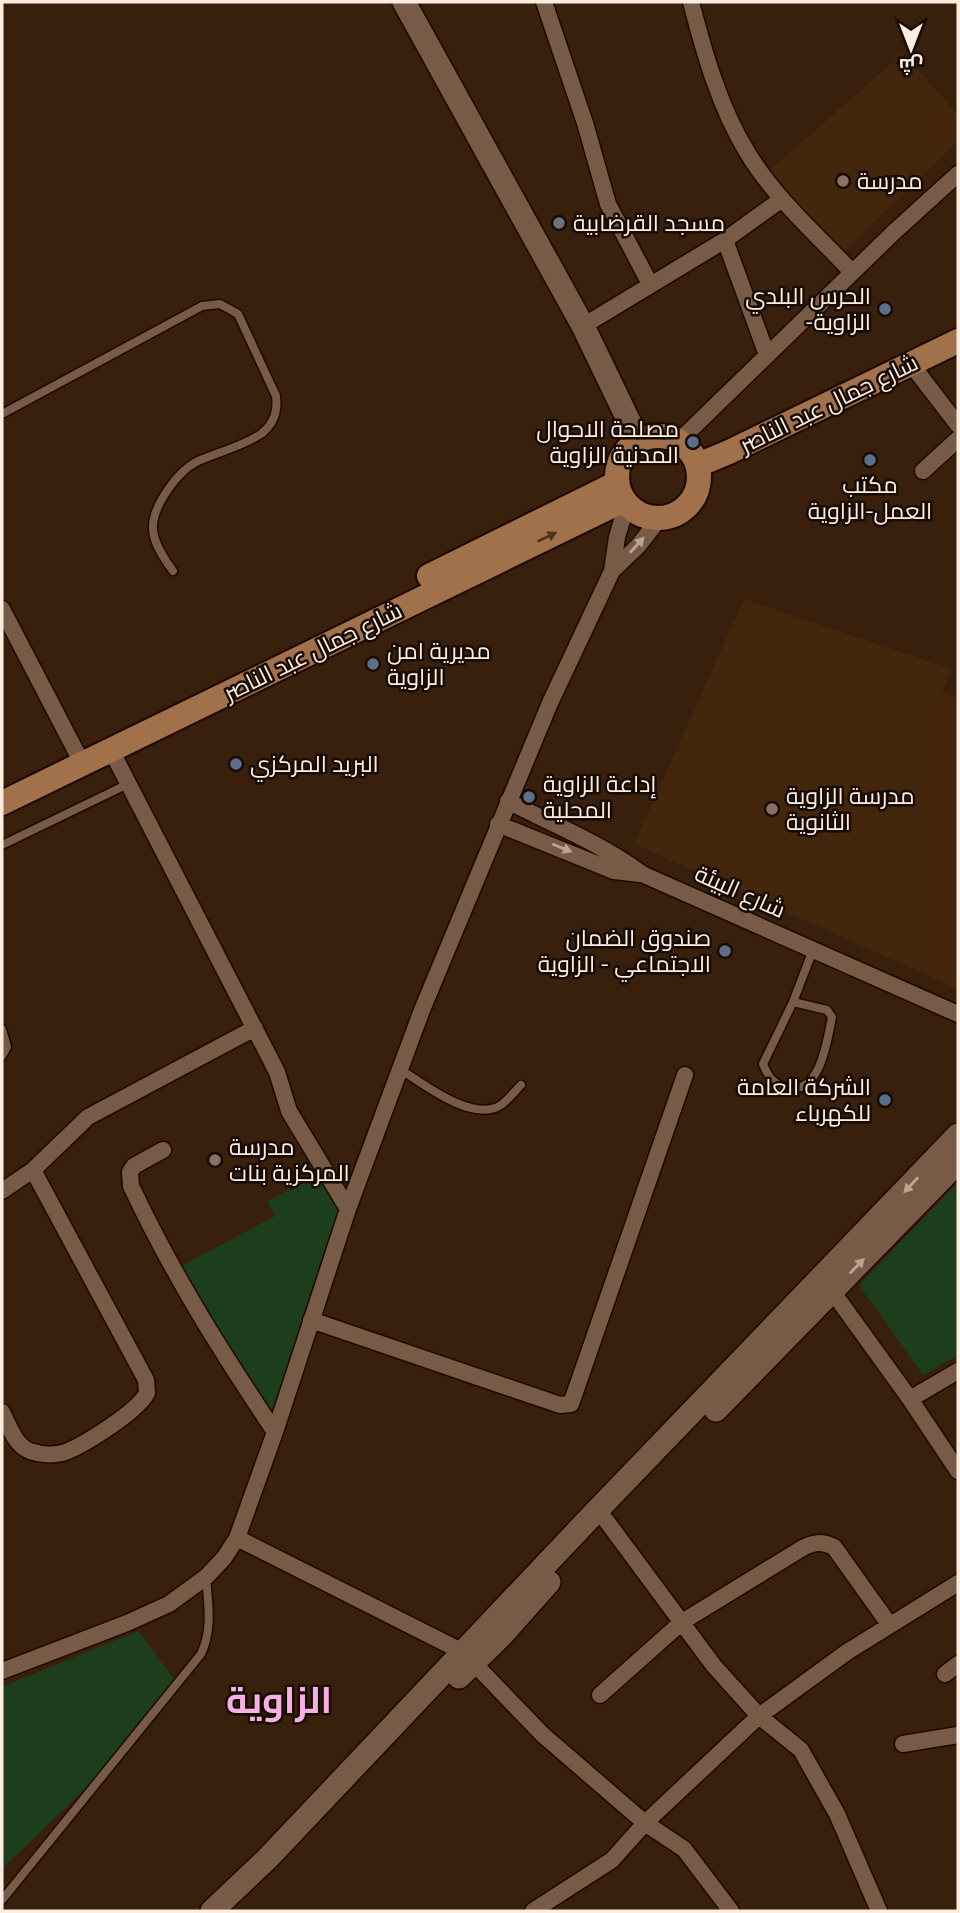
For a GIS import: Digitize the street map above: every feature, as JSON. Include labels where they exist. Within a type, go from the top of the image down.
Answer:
[{"type":"main road","points":[[404,2],[583,326],[638,440]]},
{"type":"main road","name":"شارع جمال عبد الناصر","points":[[698,465],[729,453],[958,341]]},
{"type":"main road","points":[[659,435],[680,441],[688,447],[698,465],[699,483],[692,501],[678,513],[660,518],[642,515],[623,496],[618,463],[623,454],[638,440],[659,435]]},
{"type":"main road","name":"شارع جمال عبد الناصر","points":[[2,803],[79,757],[111,750],[623,496]]},
{"type":"main road","name":"شارع جمال عبد الناصر","points":[[2,787],[79,757],[623,496]]},
{"type":"main road","points":[[229,1911],[283,1862],[444,1691],[469,1657],[524,1611],[605,1519],[658,1470],[828,1285],[958,1135]]},
{"type":"main road","points":[[212,1911],[267,1860],[469,1657],[828,1285],[958,1162]]},
{"type":"street","points":[[544,2],[585,123],[608,204],[650,284]]},
{"type":"street","points":[[691,2],[714,80],[730,121],[747,153],[782,199],[852,272]]},
{"type":"street","points":[[680,441],[852,272],[958,174]]},
{"type":"street","points":[[583,326],[725,240],[782,199]]},
{"type":"street","points":[[725,240],[767,355]]},
{"type":"street","points":[[911,364],[958,425]]},
{"type":"street","points":[[923,471],[958,439]]},
{"type":"street","points":[[2,1671],[169,1604],[206,1577],[224,1558],[236,1538],[275,1432],[348,1209],[400,1069],[498,824],[550,703],[612,570],[623,496]]},
{"type":"street","points":[[612,570],[638,545],[660,518]]},
{"type":"street","points":[[2,609],[79,757]]},
{"type":"street","points":[[111,750],[277,1072],[289,1111],[348,1209]]},
{"type":"street","name":"شارع البيئة","points":[[508,801],[596,844],[642,874],[958,1014]]},
{"type":"street","points":[[498,824],[614,871],[642,874]]},
{"type":"street","points":[[2,1191],[33,1170],[88,1117],[255,1028]]},
{"type":"street","points":[[311,1320],[560,1405],[571,1404],[685,1075]]},
{"type":"street","points":[[163,1150],[134,1166],[130,1172],[131,1186],[173,1271],[216,1343],[275,1432]]},
{"type":"street","points":[[2,1412],[19,1444],[29,1451],[48,1455],[66,1452],[105,1429],[139,1404],[147,1393],[146,1380],[33,1170]]},
{"type":"street","points":[[828,1285],[958,1471]]},
{"type":"street","points":[[910,1399],[958,1371]]},
{"type":"street","points":[[605,1519],[714,1666],[759,1716],[801,1751],[837,1814],[879,1911]]},
{"type":"street","points":[[236,1538],[469,1657],[543,1735],[645,1823],[684,1849],[732,1911]]},
{"type":"street","points":[[600,1695],[682,1622],[807,1545],[825,1542],[834,1547],[889,1624]]},
{"type":"street","points":[[533,1911],[612,1860],[645,1823],[759,1716],[889,1624],[958,1583]]},
{"type":"street","points":[[944,1674],[958,1664]]},
{"type":"street","points":[[903,1744],[958,1735]]},
{"type":"lane","points":[[2,414],[202,306],[220,303],[238,314],[276,396],[278,407],[274,420],[261,434],[192,464],[176,478],[156,506],[151,530],[160,553],[173,570]]},
{"type":"lane","points":[[2,845],[129,784]]},
{"type":"lane","points":[[793,1002],[827,1010],[832,1017],[816,1076],[805,1086],[793,1090],[768,1077],[763,1064],[793,1002],[813,950]]},
{"type":"lane","points":[[2,1029],[6,1046],[2,1056]]},
{"type":"lane","points":[[400,1069],[441,1096],[477,1110],[500,1106],[521,1085]]},
{"type":"lane","points":[[2,1900],[201,1654],[209,1624],[206,1577]]},
{"type":"shaded area","points":[[903,53],[958,114],[958,141],[842,254],[767,173]]},
{"type":"shaded area","points":[[744,599],[952,669],[942,693],[958,698],[958,989],[634,844]]},
{"type":"green space","points":[[324,1173],[347,1210],[275,1431],[174,1270],[275,1216],[267,1201]]},
{"type":"green space","points":[[958,1182],[958,1355],[923,1375],[859,1285]]},
{"type":"green space","points":[[138,1631],[176,1681],[91,1783],[2,1869],[2,1687]]},
{"type":"place","name":"مدرسة","points":[[843,181]]},
{"type":"place","name":"مسجد القرضابية","points":[[559,223]]},
{"type":"place","name":"الحرس البلدي -الزاوية","points":[[885,309]]},
{"type":"place","name":"مصلحة الاحوال المدنية الزاوية","points":[[693,442]]},
{"type":"place","name":"مكتب العمل-الزاوية","points":[[870,460]]},
{"type":"place","name":"مديرية امن الزاوية","points":[[373,664]]},
{"type":"place","name":"البريد المركزي","points":[[236,764]]},
{"type":"place","name":"إداعة الزاوية المحلية","points":[[529,797]]},
{"type":"place","name":"مدرسة الزاوية الثانوية","points":[[772,809]]},
{"type":"place","name":"صندوق الضمان الاجتماعي - الزاوية","points":[[725,951]]},
{"type":"place","name":"الشركة العامة للكهرباء","points":[[885,1100]]},
{"type":"place","name":"مدرسة المركزية بنات","points":[[215,1160]]},
{"type":"district","name":"الزاوية","points":[[279,1700]]}]
